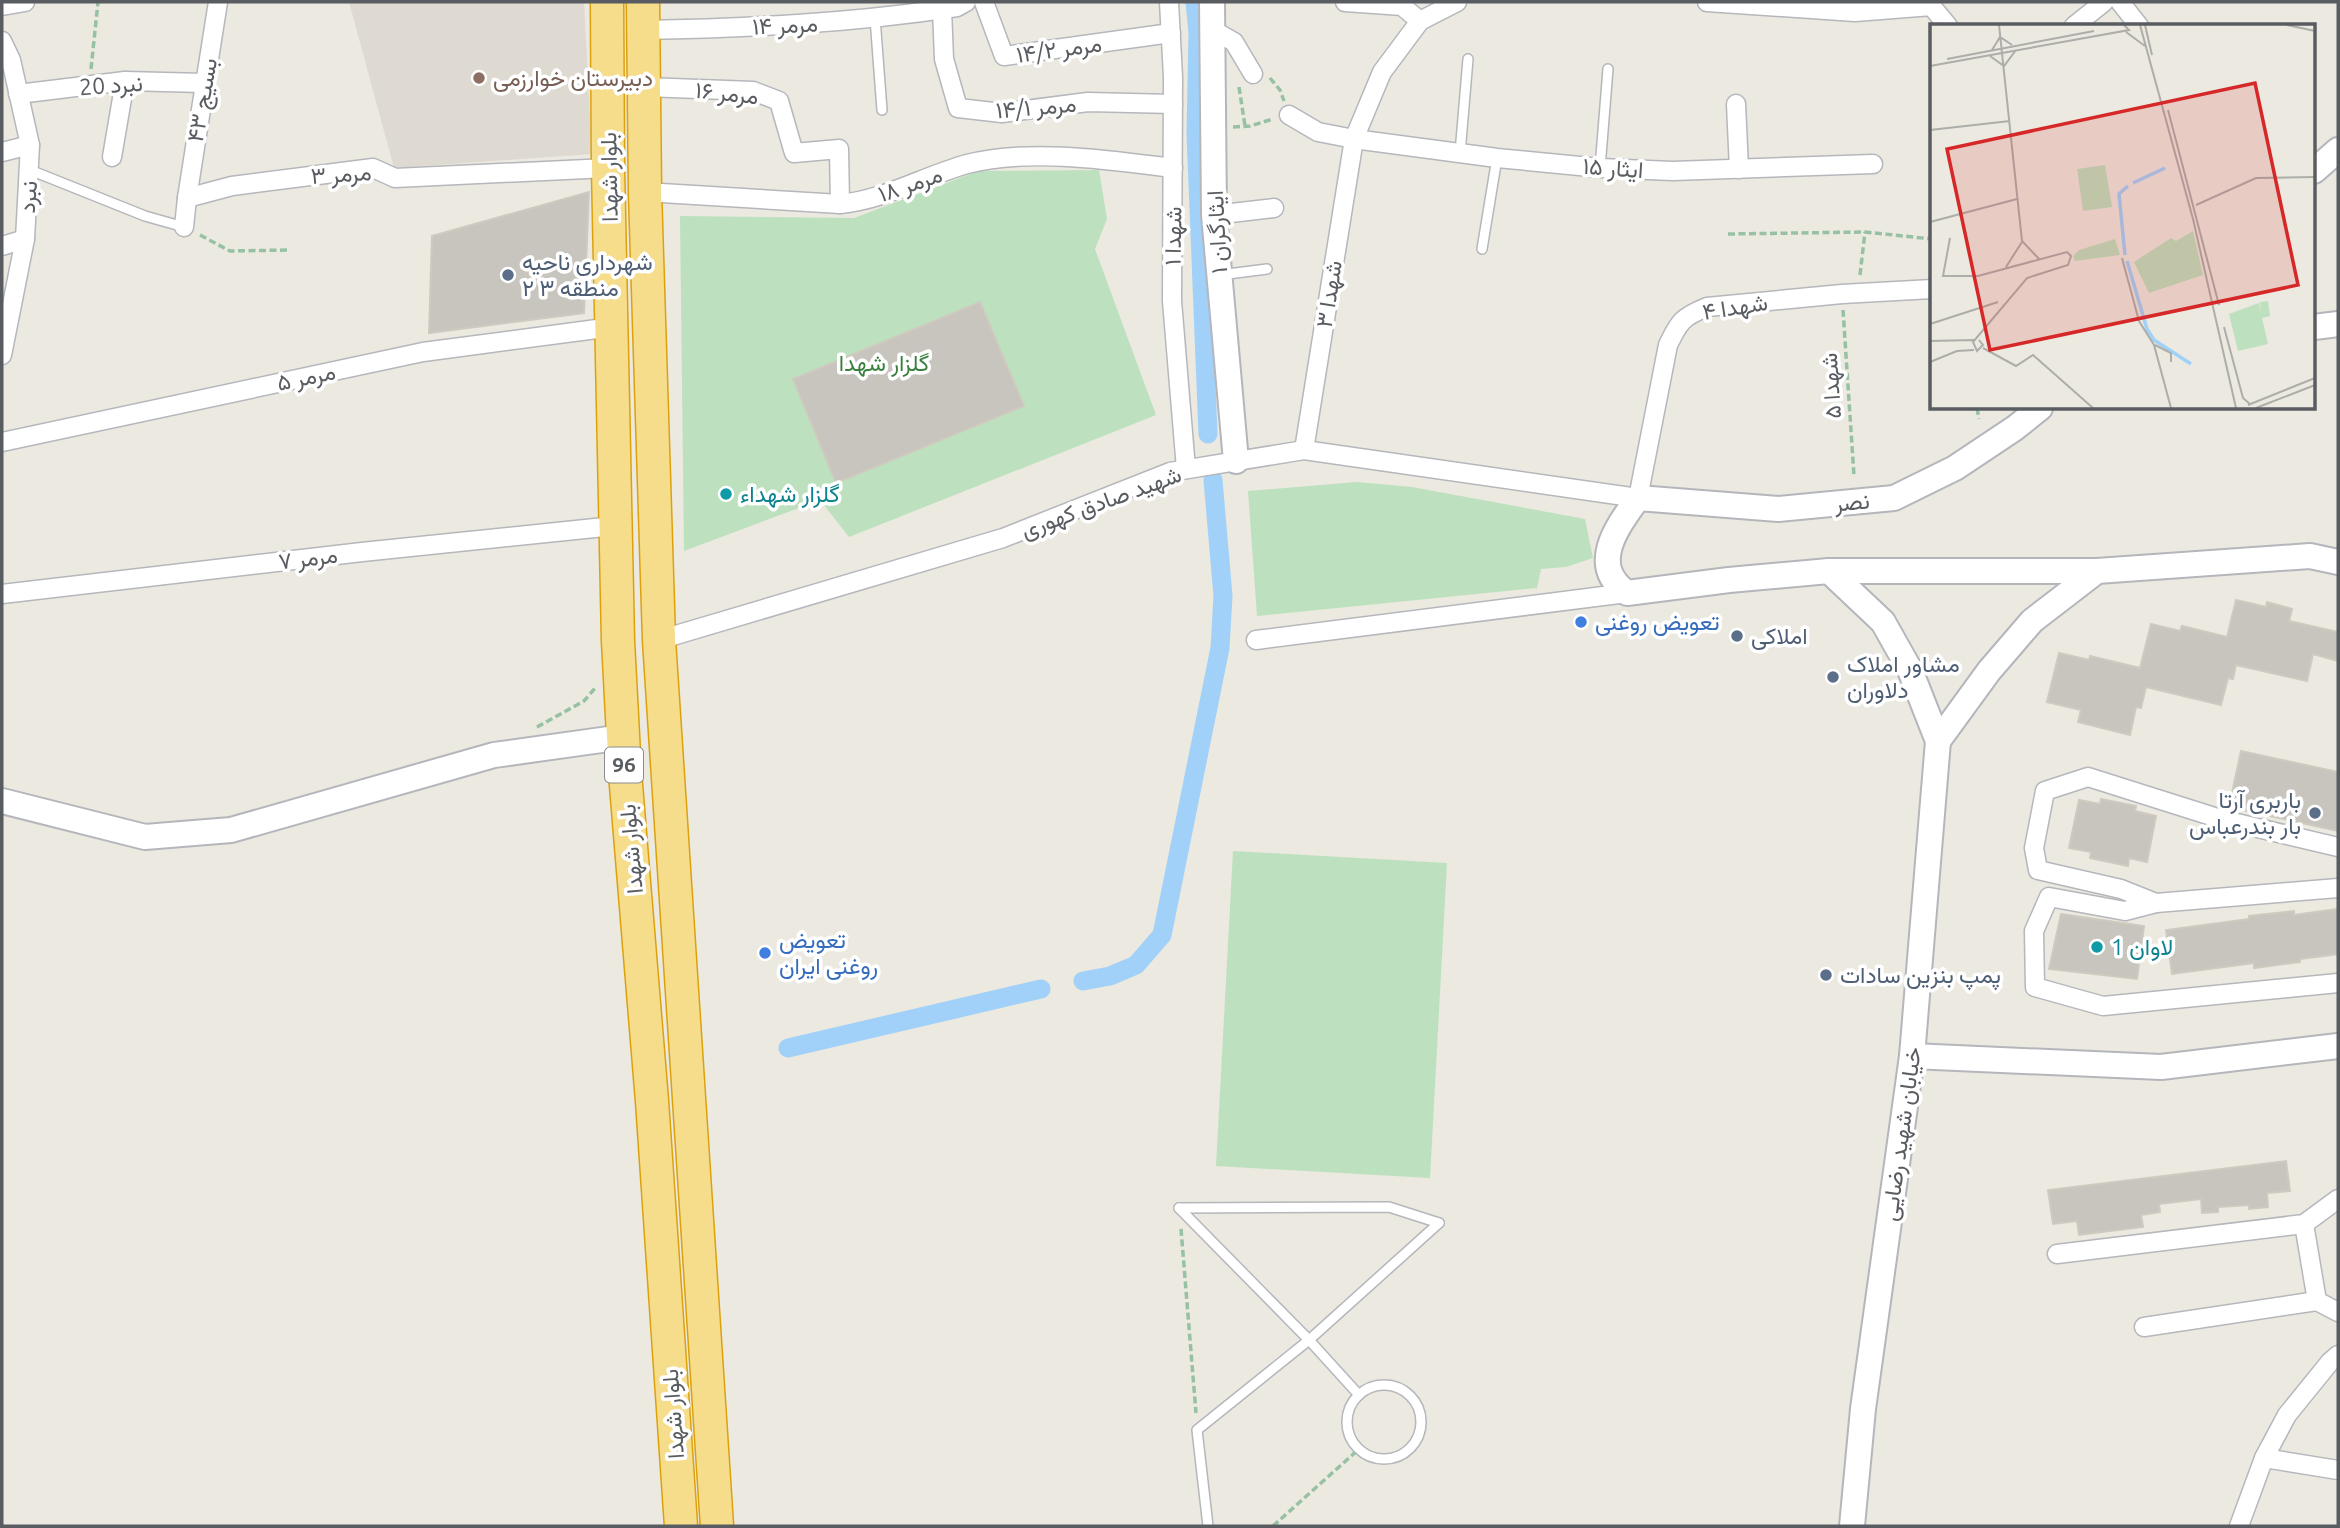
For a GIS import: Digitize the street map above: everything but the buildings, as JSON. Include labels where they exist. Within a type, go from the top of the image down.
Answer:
[{"type":"highway","name":"بلوار شهدا","points":[[607,2],[614,526],[623,737],[653,1115],[680,1515]]},
{"type":"highway","name":"بلوار شهدا","points":[[643,16],[645,192],[659,640],[716,1513]]},
{"type":"highway","points":[[674,1421],[688,1426],[695,1425],[710,1414]]},
{"type":"highway","points":[[680,1515],[688,1495],[695,1492],[706,1494],[716,1513]]},
{"type":"street","points":[[2,6],[24,2]]},
{"type":"street","name":"بسیج ۴۳","points":[[187,198],[218,2]]},
{"type":"street","name":"مرمر ۱۴","points":[[643,16],[738,28],[875,18],[935,7],[957,7],[966,2]]},
{"type":"street","name":"مرمر ۱۴/۲","points":[[984,2],[1004,56],[1171,33]]},
{"type":"street","name":"شهدا ۱","points":[[1169,2],[1173,104],[1172,301],[1186,469]]},
{"type":"street","name":"ایثارگران ۱","points":[[1212,2],[1214,215],[1236,461]]},
{"type":"street","points":[[1345,2],[1390,3],[1402,6],[1420,21],[1457,2]]},
{"type":"street","points":[[1707,2],[1812,6],[1855,12],[1930,4],[1946,24]]},
{"type":"street","points":[[2076,24],[2104,2]]},
{"type":"street","points":[[2120,2],[2137,24]]},
{"type":"street","name":"مرمر ۱۴/۱","points":[[935,7],[944,59],[958,108],[1002,113],[1088,102],[1173,104]]},
{"type":"street","name":"شهدا ۳","points":[[1304,450],[1354,139],[1382,72],[1420,21]]},
{"type":"street","points":[[1213,30],[1234,42],[1253,74]]},
{"type":"street","name":"نبرد","points":[[2,41],[11,60],[30,145],[25,239],[3,345]]},
{"type":"street","points":[[111,157],[125,81]]},
{"type":"street","name":"نبرد 20","points":[[19,94],[125,81],[204,83]]},
{"type":"street","name":"مرمر ۱۶","points":[[645,87],[753,91],[779,101],[794,153],[839,149],[840,204]]},
{"type":"street","points":[[1736,104],[1739,169]]},
{"type":"street","name":"ایثار ۱۵","points":[[1290,115],[1318,132],[1354,139],[1497,158],[1600,168],[1673,171],[1873,164]]},
{"type":"street","points":[[2,152],[30,145]]},
{"type":"street","points":[[2316,169],[2338,150]]},
{"type":"street","name":"مرمر ۱۸","points":[[645,192],[840,204],[859,202],[968,164],[1016,158],[1104,159],[1173,168]]},
{"type":"street","name":"مرمر ۳","points":[[187,198],[232,186],[373,167],[396,178],[608,168]]},
{"type":"street","points":[[184,227],[187,198]]},
{"type":"street","points":[[1214,215],[1274,208]]},
{"type":"street","points":[[2,246],[25,239]]},
{"type":"street","name":"شهدا ۴","points":[[1638,498],[1668,345],[1678,323],[1691,313],[1707,307],[1850,293],[1930,289]]},
{"type":"street","points":[[2316,327],[2338,324]]},
{"type":"street","name":"مرمر ۵","points":[[2,442],[423,352],[612,327]]},
{"type":"street","name":"نصر","points":[[1638,498],[1778,509],[1894,498],[1955,468],[2038,410]]},
{"type":"street","name":"شهید صادق کهوری","points":[[659,640],[1003,538],[1170,472],[1304,450],[1638,498]]},
{"type":"street","points":[[1627,593],[1611,577],[1608,550],[1621,522],[1638,498]]},
{"type":"street","name":"مرمر ۷","points":[[2,594],[614,526]]},
{"type":"street","points":[[1256,640],[1729,580],[1829,571],[2097,571],[2310,556],[2338,562]]},
{"type":"street","name":"خیابان شهید رضایی","points":[[1829,571],[1883,622],[1910,670],[1938,741],[1912,1056],[1863,1409],[1852,1526]]},
{"type":"street","points":[[1938,741],[1989,671],[2032,621],[2097,571]]},
{"type":"street","points":[[2,801],[145,837],[230,830],[495,755],[623,737]]},
{"type":"street","points":[[2156,903],[2121,889],[2038,870],[2034,848],[2045,792],[2088,777],[2224,820],[2338,847]]},
{"type":"street","points":[[2338,888],[2156,903],[2126,911],[2049,897],[2034,932],[2035,987],[2103,1006],[2338,983]]},
{"type":"street","points":[[1912,1056],[2161,1067],[2338,1046]]},
{"type":"street","points":[[2057,1254],[2304,1224],[2338,1199]]},
{"type":"street","points":[[2304,1224],[2317,1301]]},
{"type":"street","points":[[2144,1327],[2317,1301],[2338,1312]]},
{"type":"street","points":[[2239,1526],[2264,1458],[2287,1415],[2338,1355]]},
{"type":"street","points":[[2264,1458],[2338,1470]]},
{"type":"lane","points":[[875,18],[882,110]]},
{"type":"lane","points":[[1460,153],[1468,59]]},
{"type":"lane","points":[[1600,168],[1608,69]]},
{"type":"lane","points":[[1482,249],[1497,158]]},
{"type":"lane","points":[[30,170],[145,216],[184,227]]},
{"type":"lane","points":[[1219,275],[1267,269]]},
{"type":"lane","points":[[1179,1208],[1390,1207],[1439,1223],[1309,1340],[1197,1430],[1208,1526]]},
{"type":"lane","points":[[1179,1208],[1309,1340],[1359,1395]]},
{"type":"lane","points":[[1381,1385],[1404,1390],[1420,1410],[1420,1434],[1414,1445],[1394,1458],[1381,1459],[1359,1449],[1351,1440],[1347,1429],[1351,1404],[1369,1388],[1381,1385]]},
{"type":"path","points":[[90,85],[98,2]]},
{"type":"path","points":[[1213,128],[1245,126],[1290,115],[1280,90],[1265,72],[1253,74],[1239,85],[1245,126]]},
{"type":"path","points":[[184,227],[230,251],[288,250]]},
{"type":"path","points":[[1728,234],[1864,232],[1930,239]]},
{"type":"path","name":"شهدا ۵","points":[[1854,476],[1850,293],[1864,232]]},
{"type":"path","points":[[1977,410],[1979,419]]},
{"type":"path","points":[[527,734],[584,701],[599,684]]},
{"type":"path","points":[[1179,1208],[1197,1430]]},
{"type":"path","points":[[1273,1526],[1359,1449]]},
{"type":"shaded area","name":"دبیرستان خوارزمی","points":[[349,2],[584,2],[592,154],[394,168]]},
{"type":"green space","name":"گلزار شهدا","points":[[1099,170],[1107,219],[1095,249],[1156,415],[849,537],[820,500],[684,551],[680,216],[854,218],[978,171]]},
{"type":"green space","points":[[1357,482],[1412,487],[1585,519],[1593,558],[1566,567],[1541,569],[1537,588],[1257,616],[1248,491]]},
{"type":"green space","points":[[1233,851],[1447,863],[1430,1178],[1216,1166]]},
{"type":"waterway","points":[[1195,2],[1198,32],[1196,134],[1208,434]]},
{"type":"waterway","points":[[1083,981],[1110,976],[1136,965],[1162,935],[1220,648],[1223,596],[1213,480]]},
{"type":"waterway","points":[[788,1048],[1041,989]]},
{"type":"place","name":"دبیرستان خوارزمی","points":[[479,78]]},
{"type":"place","name":"شهرداری ناحیه ۲ منطقه ۳","points":[[508,275]]},
{"type":"place","name":"گلزار شهداء","points":[[726,494]]},
{"type":"place","name":"تعویض روغنی","points":[[1581,622]]},
{"type":"place","name":"املاکی","points":[[1737,636]]},
{"type":"place","name":"مشاور املاک دلاوران","points":[[1833,677]]},
{"type":"place","name":"باربری آرتا بار بندرعباس","points":[[2315,813]]},
{"type":"place","name":"لاوان 1","points":[[2097,947]]},
{"type":"place","name":"تعویض روغنی ایران","points":[[765,953]]},
{"type":"place","name":"پمپ بنزین سادات","points":[[1826,975]]}]
